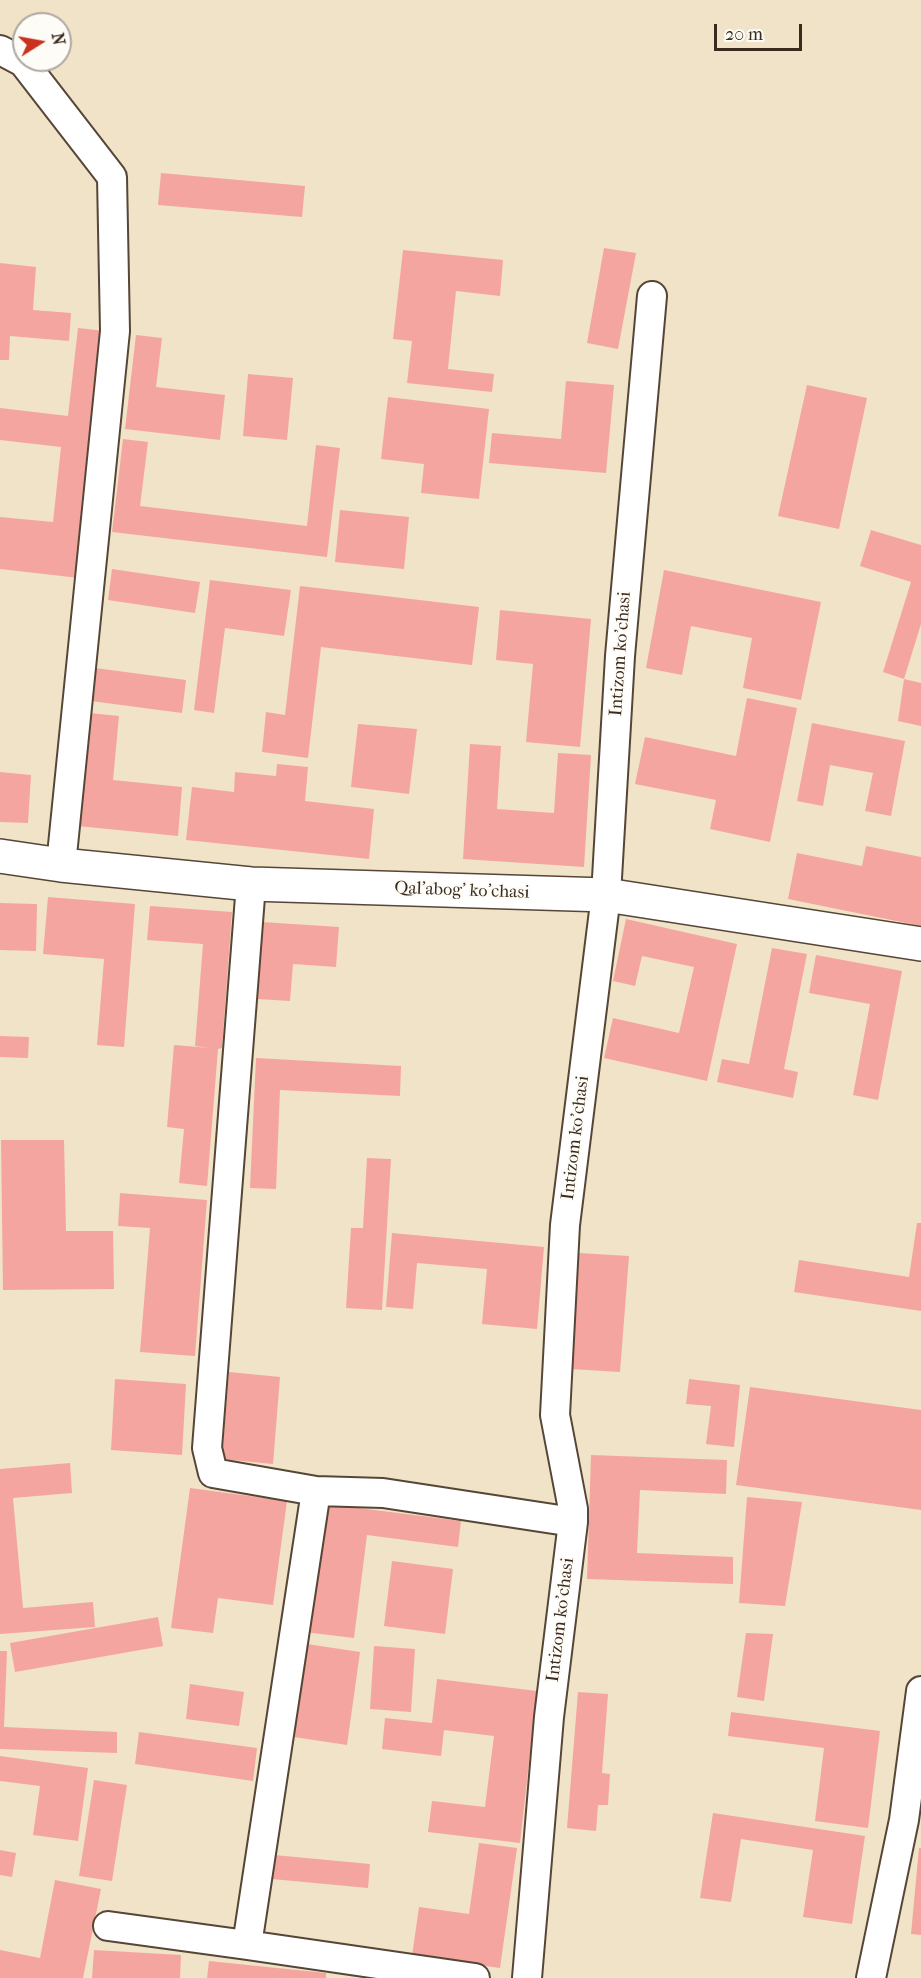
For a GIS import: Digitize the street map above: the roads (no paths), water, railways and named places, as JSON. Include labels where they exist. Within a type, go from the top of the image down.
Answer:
[{"type":"street","points":[[0,50],[23,62],[112,177],[115,331],[62,865]]},
{"type":"street","name":"Intizom ko'chasi","points":[[527,1978],[549,1717],[573,1522],[573,1509],[555,1415],[565,1225],[606,894],[620,656],[652,296]]},
{"type":"street","name":"Qal'abog' ko'chasi","points":[[0,856],[62,865],[251,884],[606,894],[921,944]]},
{"type":"street","points":[[251,884],[207,1448],[213,1473],[316,1491],[383,1492],[573,1522]]},
{"type":"street","points":[[247,1945],[316,1491]]},
{"type":"street","points":[[871,1978],[913,1820],[921,1690]]},
{"type":"street","points":[[108,1926],[475,1978]]}]
